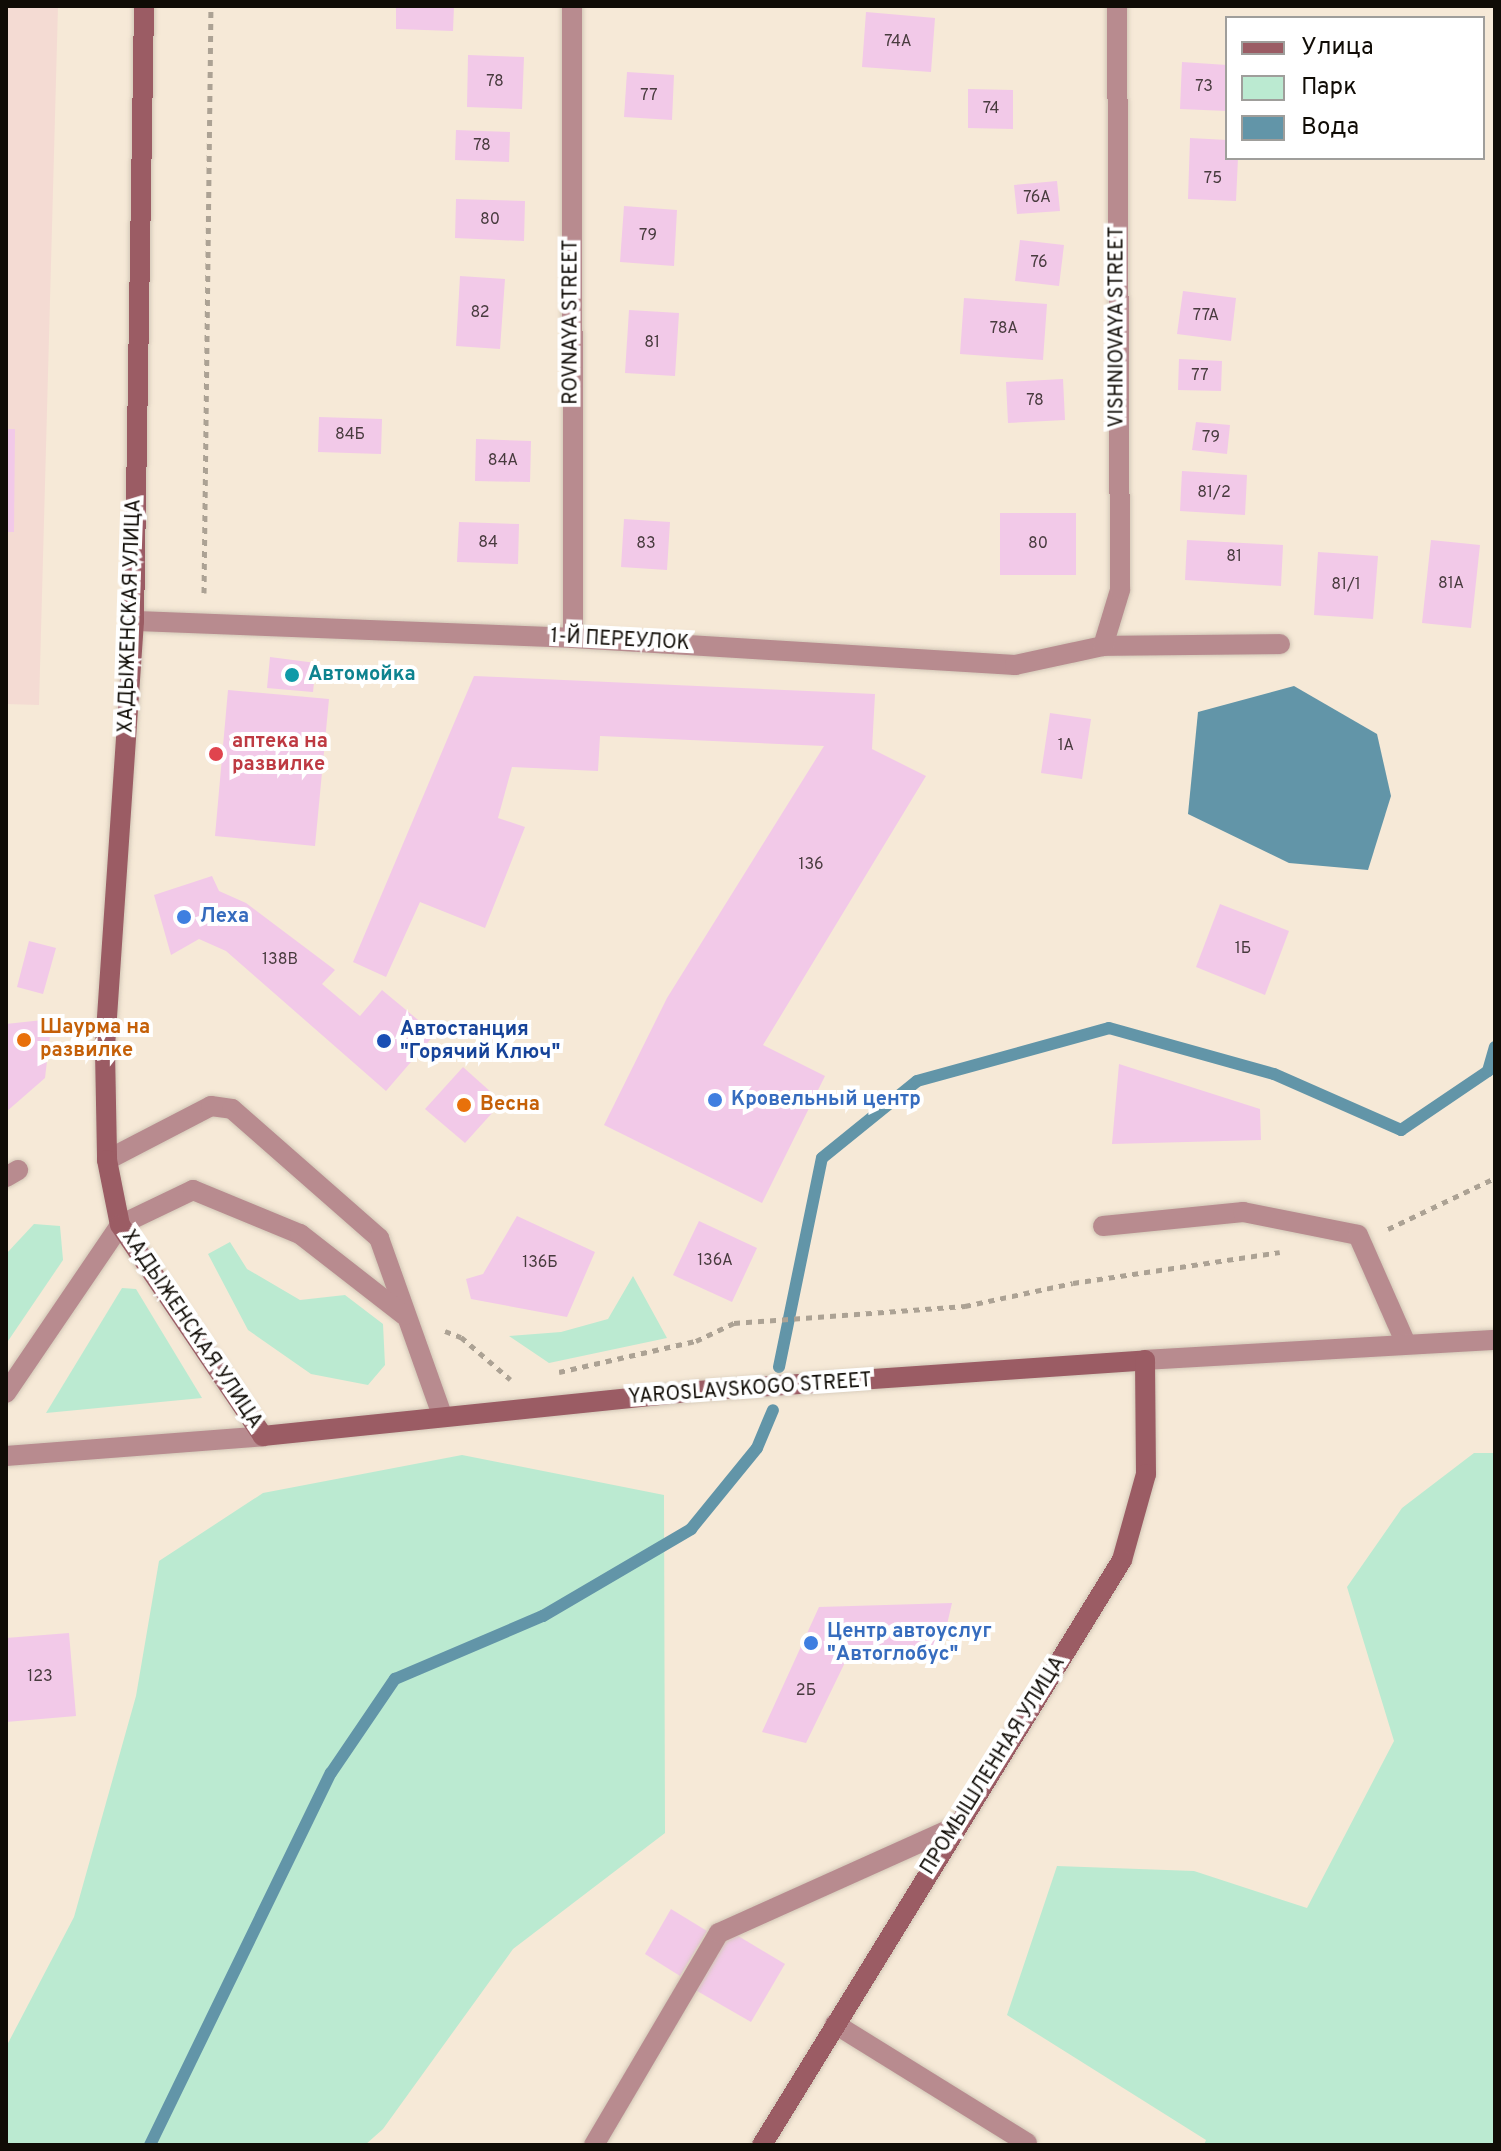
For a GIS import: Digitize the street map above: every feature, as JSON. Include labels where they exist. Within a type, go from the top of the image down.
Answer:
[{"type":"main road","name":"ХАДЫЖЕНСКАЯ УЛИЦА","points":[[144,6],[134,621],[105,1051],[107,1160],[120,1225],[263,1436]]},
{"type":"main road","name":"YAROSLAVSKOGO STREET","points":[[263,1436],[696,1391],[1145,1360]]},
{"type":"main road","name":"ПРОМЫШЛЕННАЯ УЛИЦА","points":[[762,2145],[1122,1560],[1146,1474],[1145,1360]]},
{"type":"street","name":"ROVNAYA STREET","points":[[572,6],[573,638]]},
{"type":"street","name":"VISHNIOVAYA STREET","points":[[1103,646],[1120,590],[1117,6]]},
{"type":"street","name":"1-Й ПЕРЕУЛОК","points":[[134,621],[573,638],[1015,665],[1103,646],[1280,644]]},
{"type":"street","points":[[107,1160],[211,1106],[232,1109],[379,1238],[442,1415]]},
{"type":"street","points":[[120,1225],[193,1190],[300,1234],[404,1315]]},
{"type":"street","points":[[1103,1226],[1243,1212],[1358,1235],[1406,1344]]},
{"type":"street","name":"ХАДЫЖЕНСКАЯ УЛИЦА","points":[[6,1393],[120,1225]]},
{"type":"street","name":"YAROSLAVSKOGO STREET","points":[[1145,1360],[1495,1340]]},
{"type":"street","name":"YAROSLAVSKOGO STREET","points":[[6,1456],[263,1436]]},
{"type":"street","points":[[594,2145],[719,1933],[957,1826]]},
{"type":"street","points":[[835,2024],[1027,2143]]},
{"type":"path","points":[[204,594],[211,6]]},
{"type":"path","points":[[1358,1235],[1399,1226],[1495,1178]]},
{"type":"path","points":[[543,1375],[696,1341],[734,1323],[965,1306],[1073,1283],[1297,1249]]},
{"type":"path","points":[[404,1315],[461,1337],[512,1380],[528,1377]]},
{"type":"shaded area","points":[[6,6],[58,6],[39,705],[6,704]]},
{"type":"green space","points":[[34,1224],[60,1226],[63,1260],[6,1344],[6,1254]]},
{"type":"green space","points":[[230,1242],[247,1269],[300,1300],[345,1295],[383,1324],[385,1365],[368,1385],[311,1374],[248,1330],[208,1254]]},
{"type":"green space","points":[[633,1276],[667,1338],[549,1363],[509,1336],[561,1332],[608,1319]]},
{"type":"green space","points":[[122,1288],[136,1289],[202,1398],[46,1413]]},
{"type":"green space","points":[[1474,1453],[1495,1453],[1495,2145],[1204,2145],[1206,2140],[1007,2015],[1057,1866],[1194,1871],[1307,1908],[1394,1741],[1347,1587],[1402,1508]]},
{"type":"green space","points":[[462,1455],[664,1495],[665,1833],[513,1949],[383,2129],[365,2145],[6,2145],[6,2047],[74,1917],[136,1696],[159,1561],[263,1493]]},
{"type":"water","points":[[1294,686],[1377,734],[1391,796],[1368,870],[1289,863],[1188,814],[1198,712]]},
{"type":"building","points":[[396,6],[454,6],[453,31],[396,29]]},
{"type":"building","points":[[866,12],[935,18],[931,72],[862,67]]},
{"type":"building","points":[[468,55],[524,57],[522,109],[467,107]]},
{"type":"building","points":[[1182,62],[1225,65],[1225,111],[1180,109]]},
{"type":"building","points":[[627,72],[674,75],[672,120],[624,117]]},
{"type":"building","points":[[968,89],[1013,90],[1013,129],[968,128]]},
{"type":"building","points":[[456,130],[510,132],[509,162],[455,160]]},
{"type":"building","points":[[1190,138],[1225,140],[1225,160],[1238,160],[1236,201],[1188,199]]},
{"type":"building","points":[[1057,181],[1060,211],[1017,214],[1014,185]]},
{"type":"building","points":[[456,199],[525,201],[524,241],[455,238]]},
{"type":"building","points":[[624,206],[677,210],[674,266],[620,262]]},
{"type":"building","points":[[1020,240],[1064,245],[1059,286],[1015,281]]},
{"type":"building","points":[[460,276],[505,279],[500,349],[456,346]]},
{"type":"building","points":[[1183,291],[1236,298],[1231,341],[1177,334]]},
{"type":"building","points":[[964,298],[1047,304],[1043,360],[960,354]]},
{"type":"building","points":[[629,310],[679,313],[675,376],[625,373]]},
{"type":"building","points":[[1179,359],[1222,361],[1221,391],[1178,390]]},
{"type":"building","points":[[1063,379],[1065,420],[1008,423],[1006,382]]},
{"type":"building","points":[[319,417],[382,419],[381,454],[318,452]]},
{"type":"building","points":[[1196,422],[1230,425],[1227,454],[1192,450]]},
{"type":"building","points":[[6,429],[15,429],[14,532],[6,532]]},
{"type":"building","points":[[476,439],[531,441],[530,482],[475,481]]},
{"type":"building","points":[[1182,471],[1247,475],[1245,515],[1180,511]]},
{"type":"building","points":[[1000,513],[1076,513],[1076,575],[1000,575]]},
{"type":"building","points":[[624,519],[670,522],[667,570],[621,567]]},
{"type":"building","points":[[459,522],[519,524],[518,564],[457,562]]},
{"type":"building","points":[[1187,540],[1283,545],[1281,586],[1185,580]]},
{"type":"building","points":[[1431,540],[1480,545],[1471,628],[1422,623]]},
{"type":"building","points":[[1318,552],[1378,556],[1373,619],[1314,615]]},
{"type":"building","name":"Автомойка","points":[[270,657],[316,663],[313,692],[267,688]]},
{"type":"building","points":[[474,676],[875,694],[872,749],[926,776],[763,1045],[825,1076],[762,1203],[604,1125],[667,998],[824,746],[600,736],[598,771],[512,767],[498,818],[525,827],[485,928],[420,902],[386,977],[353,962]]},
{"type":"building","points":[[228,690],[329,699],[315,846],[215,836]]},
{"type":"building","points":[[1050,713],[1091,719],[1082,779],[1041,773]]},
{"type":"building","points":[[212,876],[219,891],[246,903],[335,970],[322,984],[360,1016],[382,990],[435,1034],[386,1091],[226,951],[199,939],[171,955],[154,895]]},
{"type":"building","points":[[1220,904],[1289,931],[1265,995],[1196,967]]},
{"type":"building","points":[[29,941],[56,948],[43,994],[17,987]]},
{"type":"building","points":[[52,1019],[45,1078],[6,1112],[6,1024]]},
{"type":"building","points":[[1119,1064],[1260,1109],[1261,1140],[1112,1144]]},
{"type":"building","name":"Весна","points":[[463,1067],[502,1102],[465,1143],[425,1109]]},
{"type":"building","points":[[517,1216],[595,1252],[567,1317],[471,1299],[466,1279],[483,1274]]},
{"type":"building","points":[[699,1221],[757,1248],[732,1302],[673,1275]]},
{"type":"building","points":[[952,1603],[942,1646],[851,1650],[806,1743],[762,1732],[819,1607]]},
{"type":"building","points":[[69,1633],[76,1716],[6,1722],[6,1638]]},
{"type":"building","points":[[671,1909],[707,1931],[680,1976],[645,1954]]},
{"type":"building","points":[[720,1925],[785,1964],[751,2022],[685,1984]]},
{"type":"waterway","points":[[779,1367],[822,1158],[917,1081],[1109,1028],[1274,1074],[1401,1130],[1488,1071],[1495,1047]]},
{"type":"waterway","points":[[150,2145],[331,1773],[395,1679],[543,1616],[691,1529],[757,1448],[773,1410]]},
{"type":"place","name":"Автомойка","points":[[292,675]]},
{"type":"place","name":"аптека на развилке","points":[[216,754]]},
{"type":"place","name":"Леха","points":[[184,917]]},
{"type":"place","name":"Шаурма на развилке","points":[[24,1040]]},
{"type":"place","name":"Автостанция \"Горячий Ключ\"","points":[[384,1041]]},
{"type":"place","name":"Кровельный центр","points":[[715,1100]]},
{"type":"place","name":"Весна","points":[[464,1105]]},
{"type":"place","name":"Центр автоуслуг \"Автоглобус\"","points":[[811,1643]]}]
